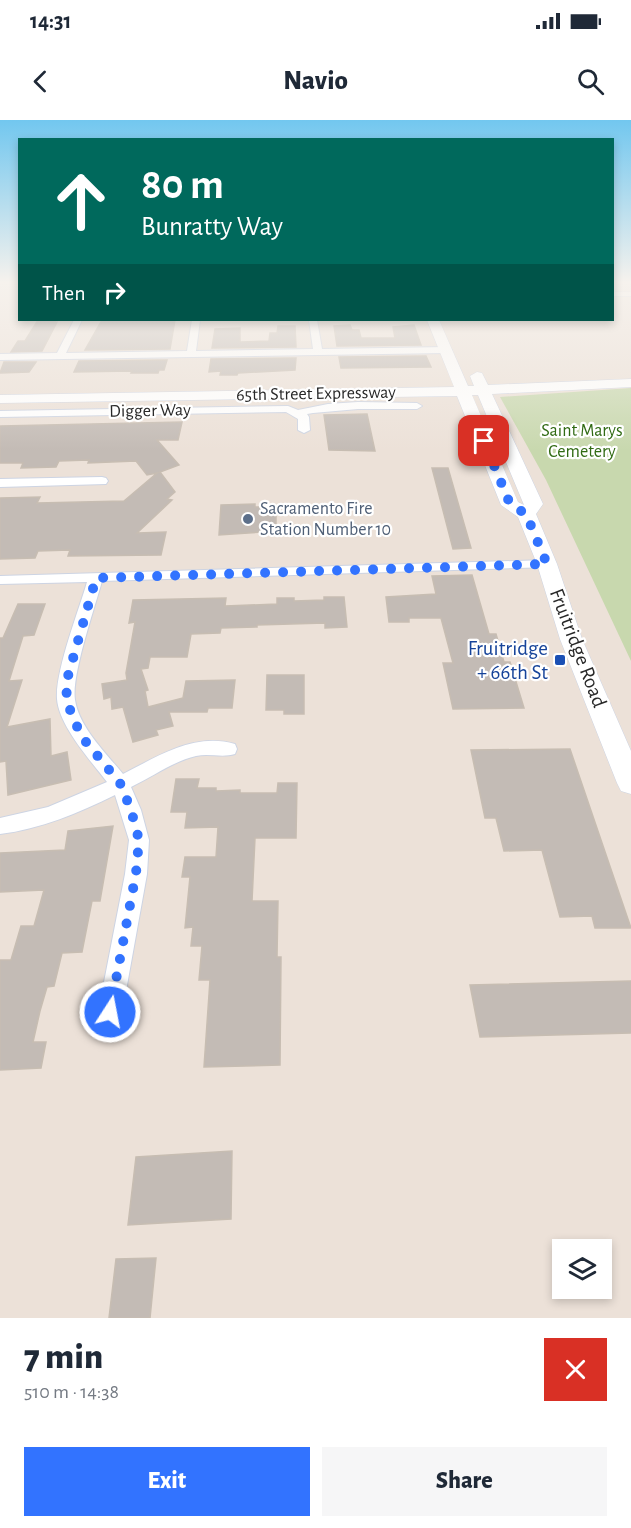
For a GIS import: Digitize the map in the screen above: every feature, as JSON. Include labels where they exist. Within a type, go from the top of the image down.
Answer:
[{"type":"main road","name":"Fruitridge Road","points":[[442,339],[510,504],[526,514],[547,564],[571,639],[631,783]]},
{"type":"main road","name":"Fruitridge Road","points":[[471,363],[534,504],[526,514]]},
{"type":"main road","name":"65th Street Expressway","points":[[0,399],[463,387],[631,375]]},
{"type":"main road","name":"65th Street Expressway","points":[[482,386],[631,383]]},
{"type":"main road","name":"65th Street Expressway","points":[[0,390],[463,387]]},
{"type":"street","points":[[60,356],[69,339]]},
{"type":"street","points":[[191,354],[193,339]]},
{"type":"street","points":[[316,339],[318,352]]},
{"type":"street","points":[[0,357],[447,350]]},
{"type":"street","name":"Digger Way","points":[[0,414],[288,409],[299,413],[336,406],[417,406]]},
{"type":"street","points":[[299,413],[304,417],[304,430]]},
{"type":"street","points":[[0,483],[102,481]]},
{"type":"street","points":[[0,580],[547,564]]},
{"type":"street","points":[[96,578],[68,676],[66,700],[81,736],[120,783],[131,810],[139,840],[136,873],[110,1012]]},
{"type":"street","points":[[0,826],[13,825],[43,816],[120,783],[177,755],[201,748],[228,749]]},
{"type":"green space","name":"Saint Marys Cemetery","points":[[631,388],[631,661],[546,480],[500,397]]},
{"type":"building","points":[[26,339],[48,339],[42,351],[11,352],[18,341]]},
{"type":"building","points":[[91,339],[172,339],[170,349],[85,350]]},
{"type":"building","points":[[213,339],[240,339],[240,342],[269,341],[269,339],[296,339],[296,347],[212,348]]},
{"type":"building","points":[[336,339],[419,339],[421,345],[337,346]]},
{"type":"building","points":[[426,356],[431,367],[341,368],[339,357]]},
{"type":"building","points":[[296,358],[295,370],[238,373],[237,375],[220,375],[221,371],[209,372],[211,359]]},
{"type":"building","points":[[167,360],[164,370],[159,370],[158,373],[74,372],[79,361]]},
{"type":"building","points":[[4,362],[36,362],[29,372],[0,373]]},
{"type":"building","points":[[367,414],[375,451],[329,450],[324,415]]},
{"type":"building","points":[[182,422],[178,440],[157,440],[179,465],[160,472],[175,492],[167,499],[172,500],[137,533],[166,532],[161,555],[68,556],[70,550],[38,551],[35,558],[0,559],[0,498],[40,497],[37,503],[124,501],[157,473],[147,475],[136,461],[88,463],[89,460],[59,461],[56,467],[21,468],[23,463],[0,463],[0,426]]},
{"type":"building","points":[[432,468],[448,468],[471,548],[453,549]]},
{"type":"building","name":"Sacramento Fire Station Number 10","points":[[255,504],[255,507],[276,507],[276,531],[219,535],[221,505]]},
{"type":"building","points":[[472,575],[489,634],[496,634],[504,662],[510,662],[524,708],[453,709],[443,663],[453,663],[441,618],[409,618],[409,622],[389,622],[386,597],[436,594],[432,576]]},
{"type":"building","points":[[324,597],[344,597],[347,627],[325,628],[325,623],[257,625],[257,627],[221,628],[220,633],[191,634],[187,657],[150,657],[148,668],[141,669],[148,690],[145,691],[148,707],[183,698],[186,681],[235,680],[232,708],[208,708],[207,712],[169,712],[173,726],[156,730],[158,735],[133,742],[123,707],[112,709],[111,697],[104,699],[102,684],[127,680],[126,673],[135,622],[129,623],[133,600],[226,598],[225,606],[277,604],[277,598],[294,598],[294,601],[324,600]]},
{"type":"building","points":[[18,604],[45,604],[34,635],[23,636],[9,681],[22,680],[7,727],[50,719],[51,756],[67,752],[71,780],[8,795],[6,761],[0,762],[0,638],[3,638]]},
{"type":"building","points":[[267,675],[304,675],[304,714],[284,714],[284,710],[266,710]]},
{"type":"building","points":[[570,749],[631,928],[595,928],[592,916],[560,917],[542,850],[504,851],[496,818],[485,818],[471,750]]},
{"type":"building","points":[[176,779],[199,779],[197,788],[216,788],[216,791],[240,790],[240,793],[277,793],[278,783],[297,783],[296,838],[255,838],[252,901],[278,901],[277,957],[281,957],[280,1065],[204,1067],[210,980],[199,980],[202,946],[191,946],[193,927],[185,928],[190,877],[182,877],[185,857],[216,857],[218,827],[185,828],[187,812],[171,812]]},
{"type":"building","points":[[113,826],[100,901],[92,901],[82,952],[62,953],[54,986],[47,987],[33,1042],[46,1042],[41,1068],[0,1070],[0,960],[11,960],[21,926],[34,926],[44,890],[0,892],[0,853],[65,850],[68,831]]},
{"type":"building","points":[[631,981],[631,1033],[480,1037],[470,985]]},
{"type":"building","points":[[232,1151],[231,1219],[128,1225],[136,1157]]},
{"type":"building","points":[[156,1258],[150,1318],[109,1318],[116,1259]]},
{"type":"place","name":"Sacramento Fire Station Number 10","points":[[248,519]]},
{"type":"place","name":"Fruitridge + 66th St","points":[[560,660]]},
{"type":"route","points":[[110,1012],[136,873],[139,840],[131,810],[120,783],[81,736],[66,700],[68,676],[96,578],[547,564],[526,514],[510,504],[484,441]]}]
